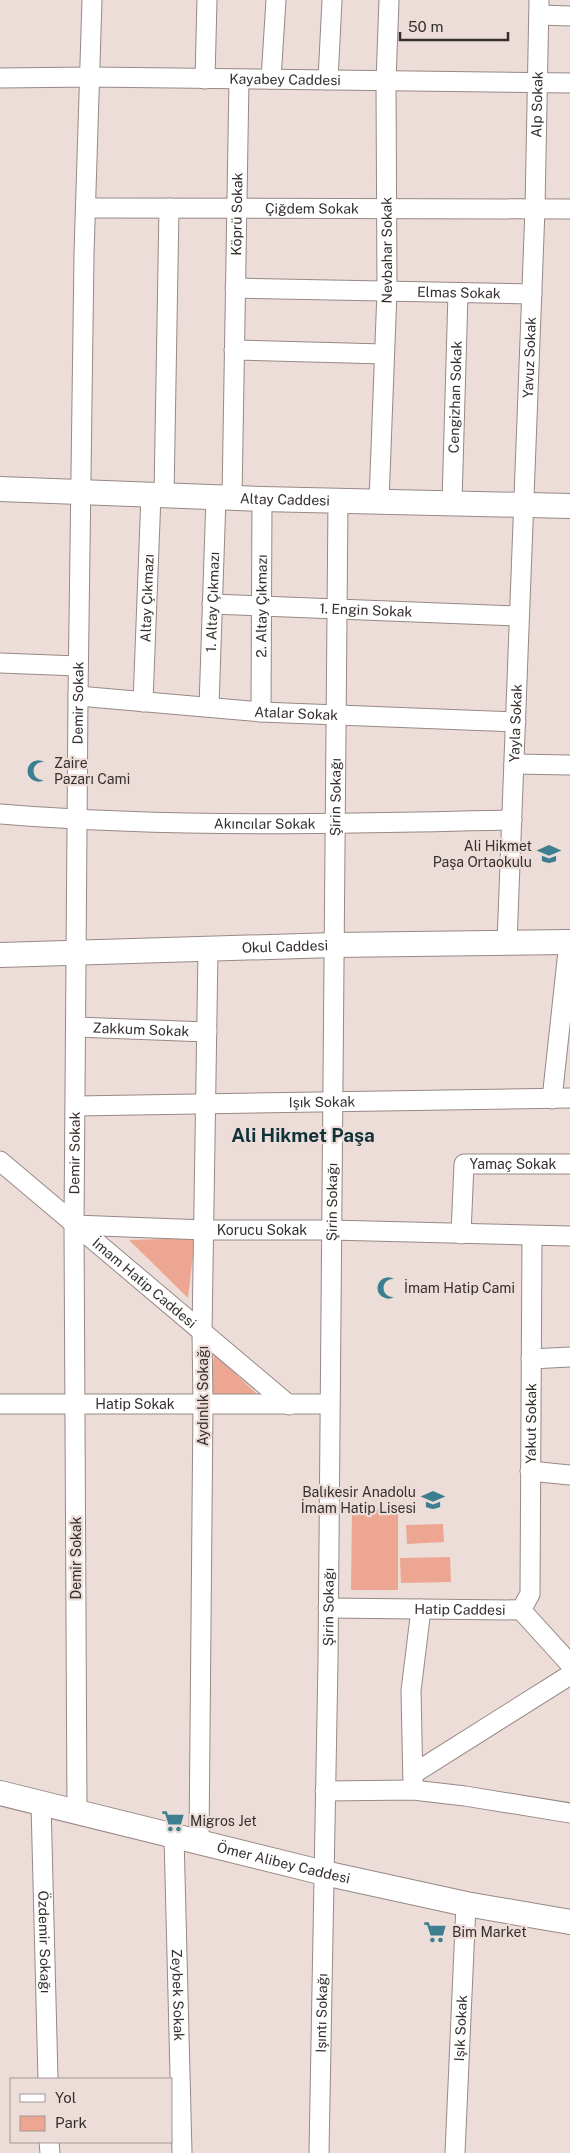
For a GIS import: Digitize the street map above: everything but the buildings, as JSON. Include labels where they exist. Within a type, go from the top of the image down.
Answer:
[{"type":"main road","name":"Altay Caddesi","points":[[0,490],[262,499],[570,506]]},
{"type":"main road","name":"Okul Caddesi","points":[[0,956],[334,945],[570,942]]},
{"type":"main road","name":"Ömer Alibey Caddesi","points":[[0,1793],[324,1874],[466,1904],[570,1922]]},
{"type":"street","name":"Demir Sokak","points":[[77,1812],[74,1224],[78,666],[86,208],[92,0]]},
{"type":"street","points":[[205,78],[207,0]]},
{"type":"street","points":[[271,79],[276,0]]},
{"type":"street","points":[[328,80],[332,0]]},
{"type":"street","name":"Nevbahar Sokak","points":[[379,501],[387,291],[386,81],[389,0]]},
{"type":"street","points":[[539,8],[570,16]]},
{"type":"street","name":"Alp Sokak","points":[[535,209],[539,8]]},
{"type":"street","name":"Kayabey Caddesi","points":[[0,78],[91,77],[570,83]]},
{"type":"street","name":"Köprü Sokak","points":[[224,497],[234,350],[239,79]]},
{"type":"street","name":"Çiğdem Sokak","points":[[86,208],[570,209]]},
{"type":"street","name":"Altay Çıkmazı","points":[[143,702],[158,495],[169,208]]},
{"type":"street","name":"Yavuz Sokak","points":[[524,505],[535,209]]},
{"type":"street","points":[[235,288],[387,291]]},
{"type":"street","name":"Elmas Sokak","points":[[387,291],[532,294]]},
{"type":"street","name":"Cengizhan Sokak","points":[[452,502],[458,292]]},
{"type":"street","points":[[234,350],[384,354]]},
{"type":"street","name":"1. Altay Çıkmazı","points":[[209,708],[212,604],[224,497]]},
{"type":"street","name":"2. Altay Çıkmazı","points":[[261,712],[262,499]]},
{"type":"street","name":"Şirin Sokağı","points":[[324,1874],[338,500]]},
{"type":"street","name":"Yayla Sokak","points":[[508,942],[524,505]]},
{"type":"street","name":"1. Engin Sokak","points":[[212,604],[519,616]]},
{"type":"street","points":[[0,663],[78,666]]},
{"type":"street","name":"Atalar Sokak","points":[[78,696],[261,712],[516,722]]},
{"type":"street","points":[[514,764],[570,765]]},
{"type":"street","name":"Akıncılar Sokak","points":[[0,814],[77,820],[335,824],[512,820]]},
{"type":"street","points":[[561,1098],[570,942]]},
{"type":"street","name":"Aydınlık Sokağı","points":[[199,1843],[202,1332],[208,949]]},
{"type":"street","name":"Zakkum Sokak","points":[[76,1027],[207,1032]]},
{"type":"street","name":"Işık Sokak","points":[[76,1106],[561,1098]]},
{"type":"street","name":"İmam Hatip Caddesi","points":[[0,1161],[289,1405]]},
{"type":"street","name":"Yamaç Sokak","points":[[461,1234],[464,1164],[570,1164]]},
{"type":"street","name":"Korucu Sokak","points":[[74,1224],[205,1230],[330,1230],[570,1236]]},
{"type":"street","name":"Yakut Sokak","points":[[521,1610],[530,1594],[532,1236]]},
{"type":"street","points":[[531,1359],[570,1358]]},
{"type":"street","name":"Hatip Sokak","points":[[0,1404],[329,1404]]},
{"type":"street","points":[[530,1471],[570,1475]]},
{"type":"street","name":"Hatip Caddesi","points":[[328,1608],[521,1610],[570,1664]]},
{"type":"street","points":[[413,1782],[411,1691],[422,1609]]},
{"type":"street","points":[[413,1782],[570,1675]]},
{"type":"street","points":[[325,1791],[413,1782],[465,1796],[570,1813]]},
{"type":"street","name":"Özdemir Sokağı","points":[[41,1803],[48,2078]]},
{"type":"street","name":"Zeybek Sokak","points":[[174,1836],[182,2153]]},
{"type":"street","name":"Işıntı Sokağı","points":[[319,2153],[324,1874]]},
{"type":"street","name":"Işık Sokak","points":[[455,2153],[466,1904]]},
{"type":"green space","points":[[195,1238],[188,1298],[129,1240]]},
{"type":"green space","points":[[214,1354],[257,1394],[256,1396],[210,1394]]},
{"type":"green space","points":[[352,1509],[398,1509],[398,1590],[351,1590]]},
{"type":"green space","points":[[443,1524],[444,1542],[407,1544],[406,1525]]},
{"type":"green space","points":[[450,1557],[451,1582],[401,1583],[400,1558]]},
{"type":"place","name":"Zaire Pazarı Cami","points":[[38,771]]},
{"type":"place","name":"Ali Hikmet Paşa Ortaokulu","points":[[549,854]]},
{"type":"place","name":"İmam Hatip Cami","points":[[388,1288]]},
{"type":"place","name":"Balıkesir Anadolu İmam Hatip Lisesi","points":[[433,1500]]},
{"type":"place","name":"Migros Jet","points":[[173,1821]]},
{"type":"place","name":"Bim Market","points":[[435,1932]]},
{"type":"district","name":"Ali Hikmet Paşa","points":[[303,1135]]}]
